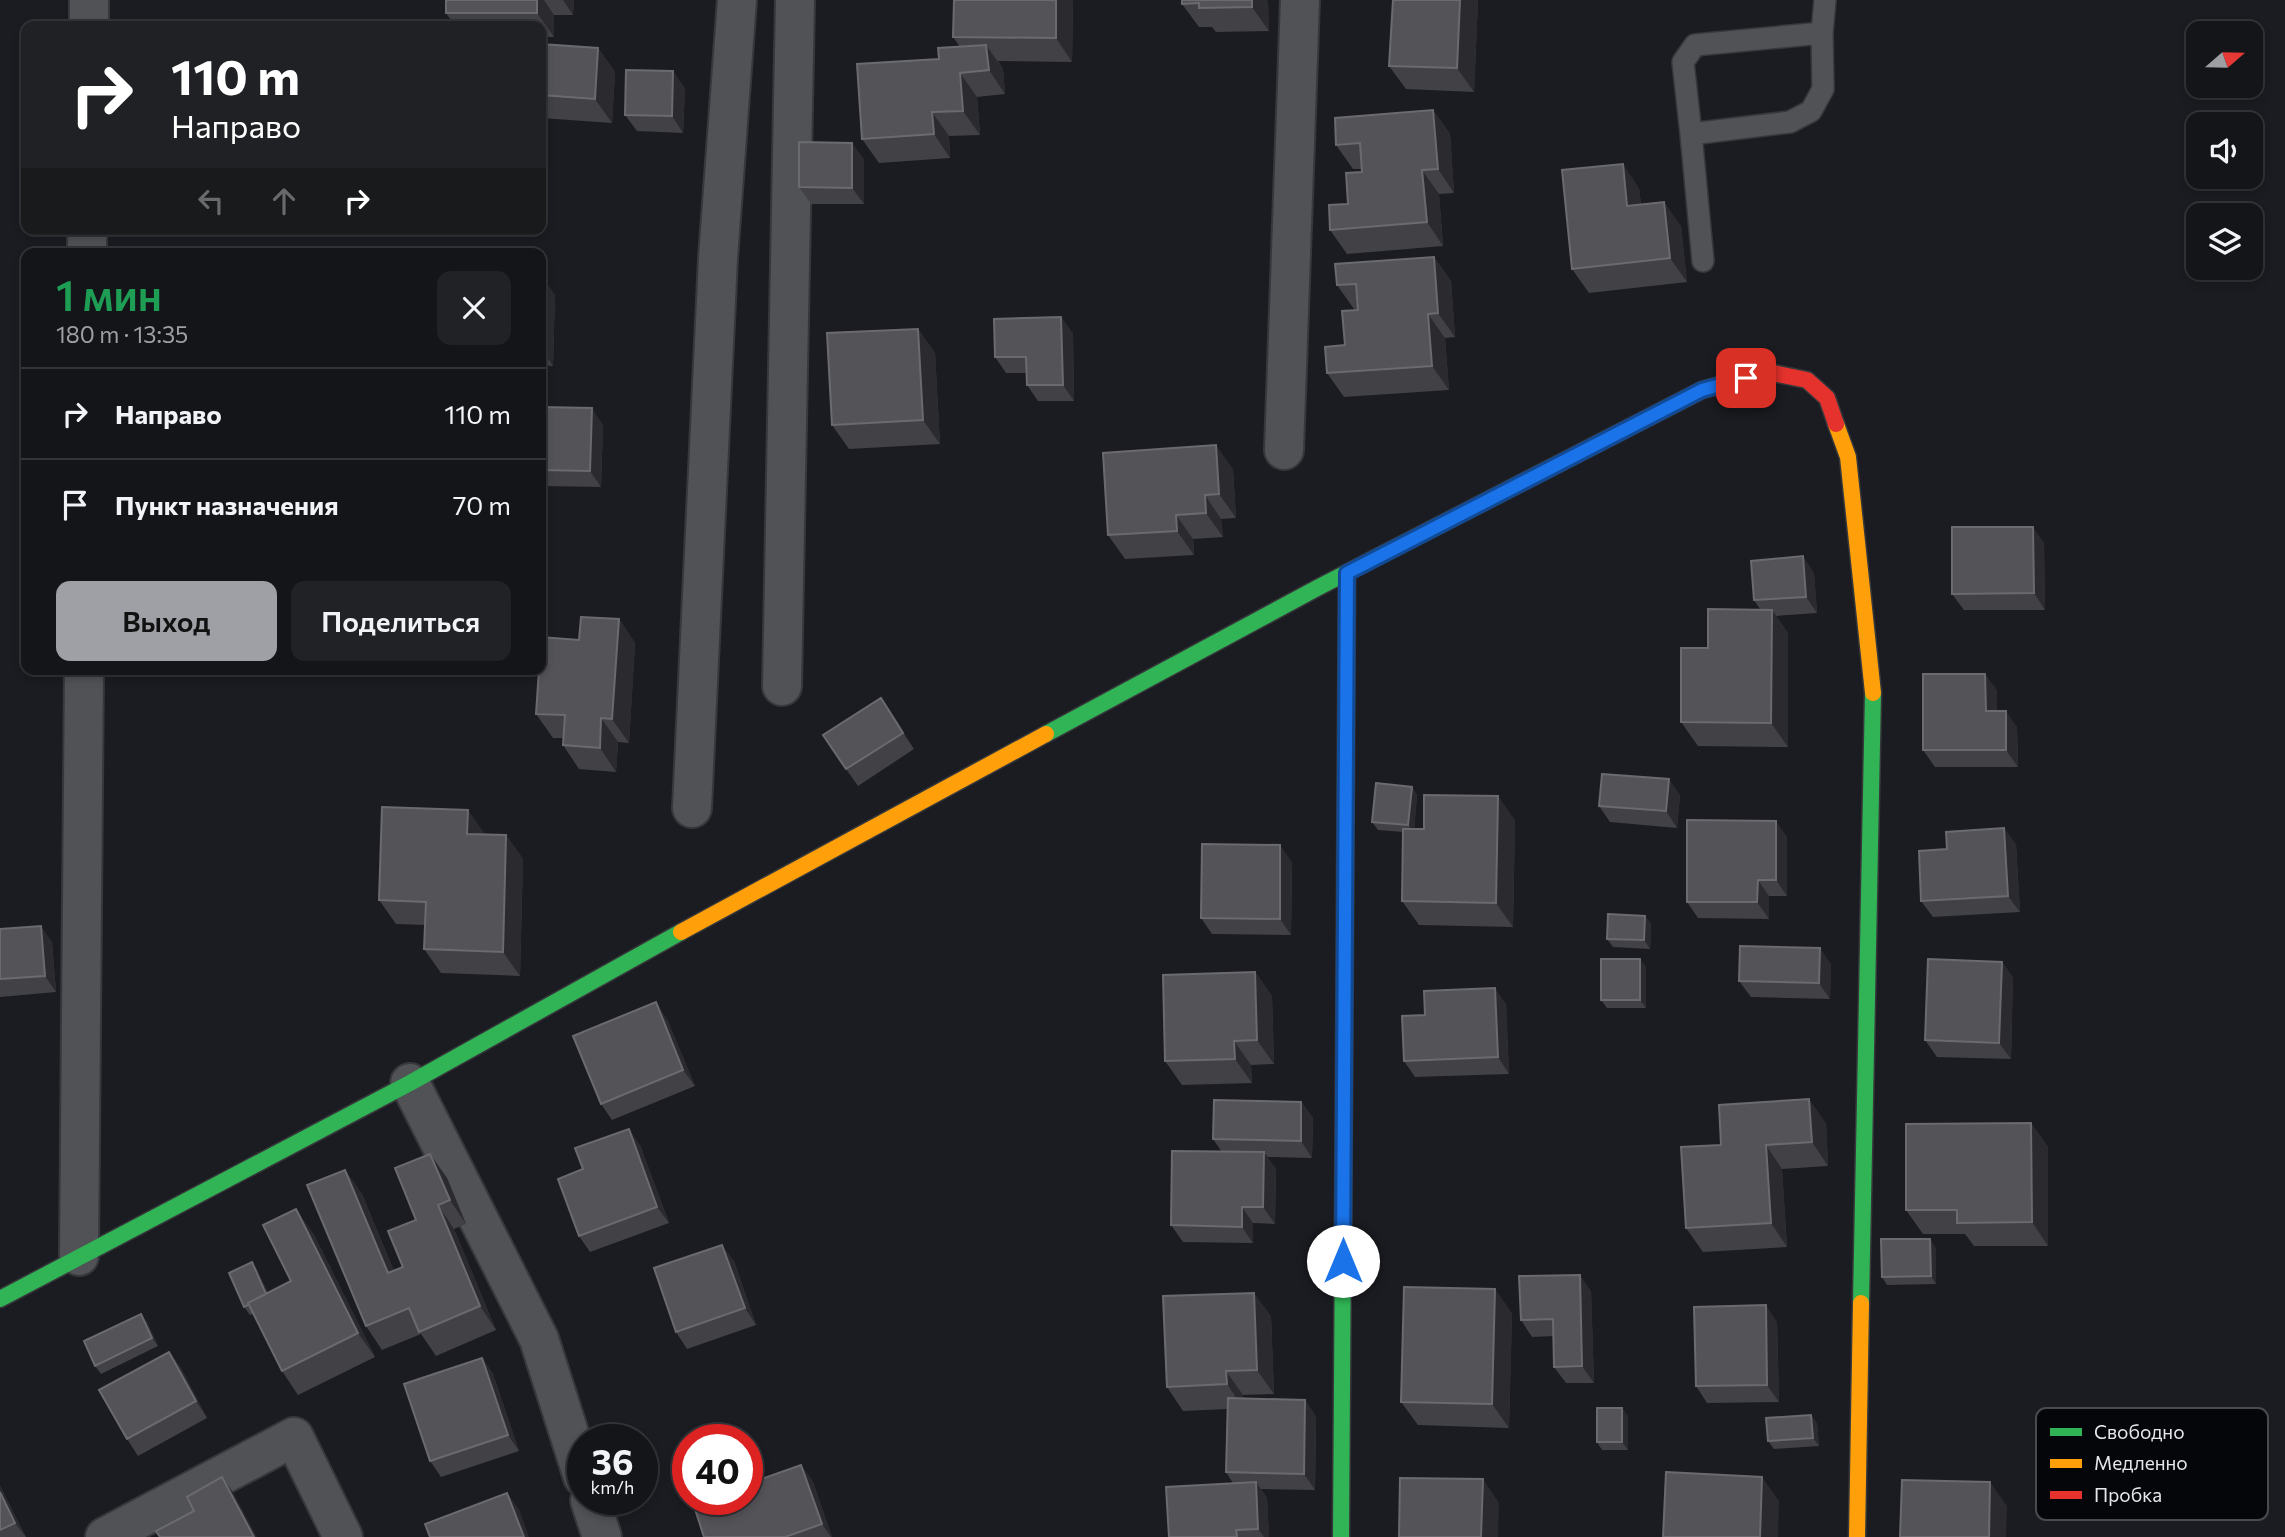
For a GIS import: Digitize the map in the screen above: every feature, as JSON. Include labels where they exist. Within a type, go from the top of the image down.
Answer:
[{"type":"street","points":[[89,0],[89,21]]},
{"type":"street","points":[[692,807],[718,258],[737,0]]},
{"type":"street","points":[[782,686],[795,0]]},
{"type":"street","points":[[1284,450],[1300,0]]},
{"type":"street","points":[[0,1299],[411,1083],[845,841],[1347,573],[1702,390],[1768,372],[1807,380],[1827,398],[1848,457],[1873,683],[1857,1537]]},
{"type":"street","points":[[1341,1537],[1347,573]]},
{"type":"street","points":[[79,1256],[83,675]]},
{"type":"street","points":[[411,1083],[539,1339],[567,1427]]},
{"type":"street","points":[[105,1537],[294,1437],[343,1537]]},
{"type":"street","points":[[595,1515],[602,1537]]},
{"type":"lane","points":[[1691,134],[1790,122],[1811,111],[1823,89],[1822,33],[1825,0]]},
{"type":"lane","points":[[1703,261],[1683,62],[1695,45],[1822,33]]},
{"type":"building","points":[[446,0],[537,0],[537,13],[446,13]]},
{"type":"building","points":[[954,0],[1056,0],[1056,38],[953,37]]},
{"type":"building","points":[[1182,0],[1252,0],[1252,7],[1199,8],[1199,3],[1182,4]]},
{"type":"building","points":[[1393,0],[1460,0],[1457,68],[1389,66]]},
{"type":"building","points":[[546,44],[598,48],[595,99],[546,95]]},
{"type":"building","points":[[986,45],[989,70],[960,73],[963,111],[932,112],[934,134],[862,139],[857,64],[939,59],[938,48]]},
{"type":"building","points":[[626,70],[673,71],[672,116],[625,115]]},
{"type":"building","points":[[1433,110],[1438,169],[1422,170],[1427,222],[1330,230],[1329,205],[1348,204],[1346,173],[1362,172],[1360,143],[1336,145],[1335,118]]},
{"type":"building","points":[[799,142],[852,143],[852,188],[799,187]]},
{"type":"building","points":[[1623,164],[1627,206],[1664,202],[1670,258],[1572,269],[1562,170]]},
{"type":"building","points":[[1434,257],[1438,313],[1428,314],[1432,366],[1327,373],[1325,347],[1345,345],[1342,311],[1358,310],[1356,284],[1337,285],[1335,264]]},
{"type":"building","points":[[1061,317],[1063,385],[1027,385],[1026,357],[995,357],[994,319]]},
{"type":"building","points":[[918,329],[923,420],[832,425],[827,333]]},
{"type":"building","points":[[546,407],[592,408],[590,471],[546,470]]},
{"type":"building","points":[[1216,445],[1219,494],[1205,495],[1206,513],[1176,515],[1177,531],[1108,535],[1103,453]]},
{"type":"building","points":[[1952,527],[2033,527],[2034,593],[1952,594]]},
{"type":"building","points":[[1803,556],[1806,597],[1754,600],[1751,561]]},
{"type":"building","points":[[1708,609],[1772,610],[1771,723],[1681,722],[1681,648],[1708,648]]},
{"type":"building","points":[[581,617],[619,619],[612,719],[601,718],[600,748],[563,745],[565,715],[536,714],[539,675],[546,675],[546,637],[579,640]]},
{"type":"building","points":[[1923,674],[1985,674],[1986,711],[2006,711],[2006,750],[1923,750]]},
{"type":"building","points":[[881,698],[903,733],[846,769],[823,735]]},
{"type":"building","points":[[1602,774],[1669,779],[1666,811],[1599,806]]},
{"type":"building","points":[[1376,783],[1412,787],[1408,825],[1372,822]]},
{"type":"building","points":[[1424,795],[1498,796],[1496,903],[1402,901],[1403,829],[1424,829]]},
{"type":"building","points":[[382,807],[468,810],[467,834],[506,835],[503,952],[424,949],[426,902],[379,900]]},
{"type":"building","points":[[1687,820],[1776,821],[1776,880],[1758,880],[1757,902],[1687,902]]},
{"type":"building","points":[[2004,828],[2008,896],[1921,901],[1919,851],[1947,849],[1946,832]]},
{"type":"building","points":[[1202,844],[1280,845],[1280,919],[1201,918]]},
{"type":"building","points":[[1608,914],[1645,916],[1644,940],[1607,939]]},
{"type":"building","points":[[41,926],[45,976],[0,979],[0,929]]},
{"type":"building","points":[[1740,946],[1820,948],[1819,983],[1739,981]]},
{"type":"building","points":[[1601,959],[1640,959],[1640,1000],[1601,1000]]},
{"type":"building","points":[[1928,959],[2002,962],[1999,1043],[1925,1040]]},
{"type":"building","points":[[1255,972],[1257,1040],[1234,1041],[1235,1059],[1165,1061],[1163,975]]},
{"type":"building","points":[[1495,988],[1498,1057],[1404,1061],[1402,1016],[1425,1015],[1424,991]]},
{"type":"building","points":[[656,1002],[683,1070],[601,1104],[573,1036]]},
{"type":"building","points":[[1809,1099],[1812,1142],[1766,1145],[1771,1223],[1686,1228],[1681,1147],[1721,1145],[1719,1105]]},
{"type":"building","points":[[1214,1100],[1301,1102],[1301,1141],[1213,1139]]},
{"type":"building","points":[[2031,1123],[2032,1222],[1957,1223],[1957,1210],[1906,1210],[1906,1124]]},
{"type":"building","points":[[629,1129],[657,1207],[579,1236],[558,1179],[583,1169],[575,1148]]},
{"type":"building","points":[[1172,1151],[1264,1152],[1263,1207],[1242,1207],[1242,1227],[1171,1225]]},
{"type":"building","points":[[430,1154],[450,1200],[438,1205],[480,1306],[419,1332],[409,1308],[366,1326],[307,1185],[345,1170],[388,1273],[403,1267],[388,1231],[416,1220],[395,1168]]},
{"type":"building","points":[[296,1209],[358,1333],[282,1371],[248,1303],[291,1281],[263,1225]]},
{"type":"building","points":[[1881,1239],[1930,1239],[1931,1276],[1882,1277]]},
{"type":"building","points":[[722,1245],[745,1308],[676,1332],[654,1268]]},
{"type":"building","points":[[252,1262],[266,1294],[244,1307],[229,1273]]},
{"type":"building","points":[[1580,1275],[1582,1366],[1554,1367],[1553,1319],[1521,1320],[1519,1276]]},
{"type":"building","points":[[1404,1287],[1495,1289],[1492,1404],[1401,1402]]},
{"type":"building","points":[[1254,1293],[1257,1370],[1226,1371],[1227,1384],[1167,1387],[1163,1296]]},
{"type":"building","points":[[1766,1305],[1767,1385],[1696,1386],[1694,1307]]},
{"type":"building","points":[[141,1314],[152,1338],[95,1366],[84,1341]]},
{"type":"building","points":[[169,1352],[196,1401],[127,1439],[99,1390]]},
{"type":"building","points":[[482,1358],[508,1435],[430,1461],[404,1384]]},
{"type":"building","points":[[1228,1398],[1305,1400],[1304,1474],[1226,1472]]},
{"type":"building","points":[[1597,1408],[1622,1408],[1622,1442],[1597,1442]]},
{"type":"building","points":[[1811,1415],[1813,1438],[1768,1441],[1766,1418]]},
{"type":"building","points":[[801,1465],[822,1524],[785,1537],[704,1537],[697,1515],[763,1515],[763,1478]]},
{"type":"building","points":[[1666,1472],[1762,1477],[1760,1537],[1663,1537]]},
{"type":"building","points":[[222,1477],[254,1537],[160,1537],[156,1531],[194,1511],[187,1497]]},
{"type":"building","points":[[1400,1478],[1483,1479],[1481,1537],[1399,1537]]},
{"type":"building","points":[[1902,1480],[1990,1482],[1989,1537],[1900,1537]]},
{"type":"building","points":[[1256,1482],[1258,1529],[1236,1530],[1237,1537],[1169,1537],[1166,1487]]},
{"type":"building","points":[[0,1492],[15,1523],[0,1530]]},
{"type":"building","points":[[507,1493],[524,1537],[430,1537],[425,1524]]},
{"type":"traffic: fast","points":[[1046,734],[1319,587],[1558,464]]},
{"type":"traffic: fast","points":[[1861,1303],[1873,693]]},
{"type":"traffic: fast","points":[[0,1299],[410,1083],[681,932]]},
{"type":"traffic: fast","points":[[1341,1537],[1344,1082]]},
{"type":"traffic: slow","points":[[1836,424],[1848,457],[1873,693]]},
{"type":"traffic: slow","points":[[1344,1082],[1347,573]]},
{"type":"traffic: slow","points":[[681,932],[1046,734]]},
{"type":"traffic: slow","points":[[1857,1537],[1861,1303]]},
{"type":"traffic: jam","points":[[1558,464],[1702,390],[1768,372],[1807,380],[1827,398],[1836,424]]},
{"type":"route","points":[[1343,1261],[1347,573],[1702,390],[1746,378]]}]
